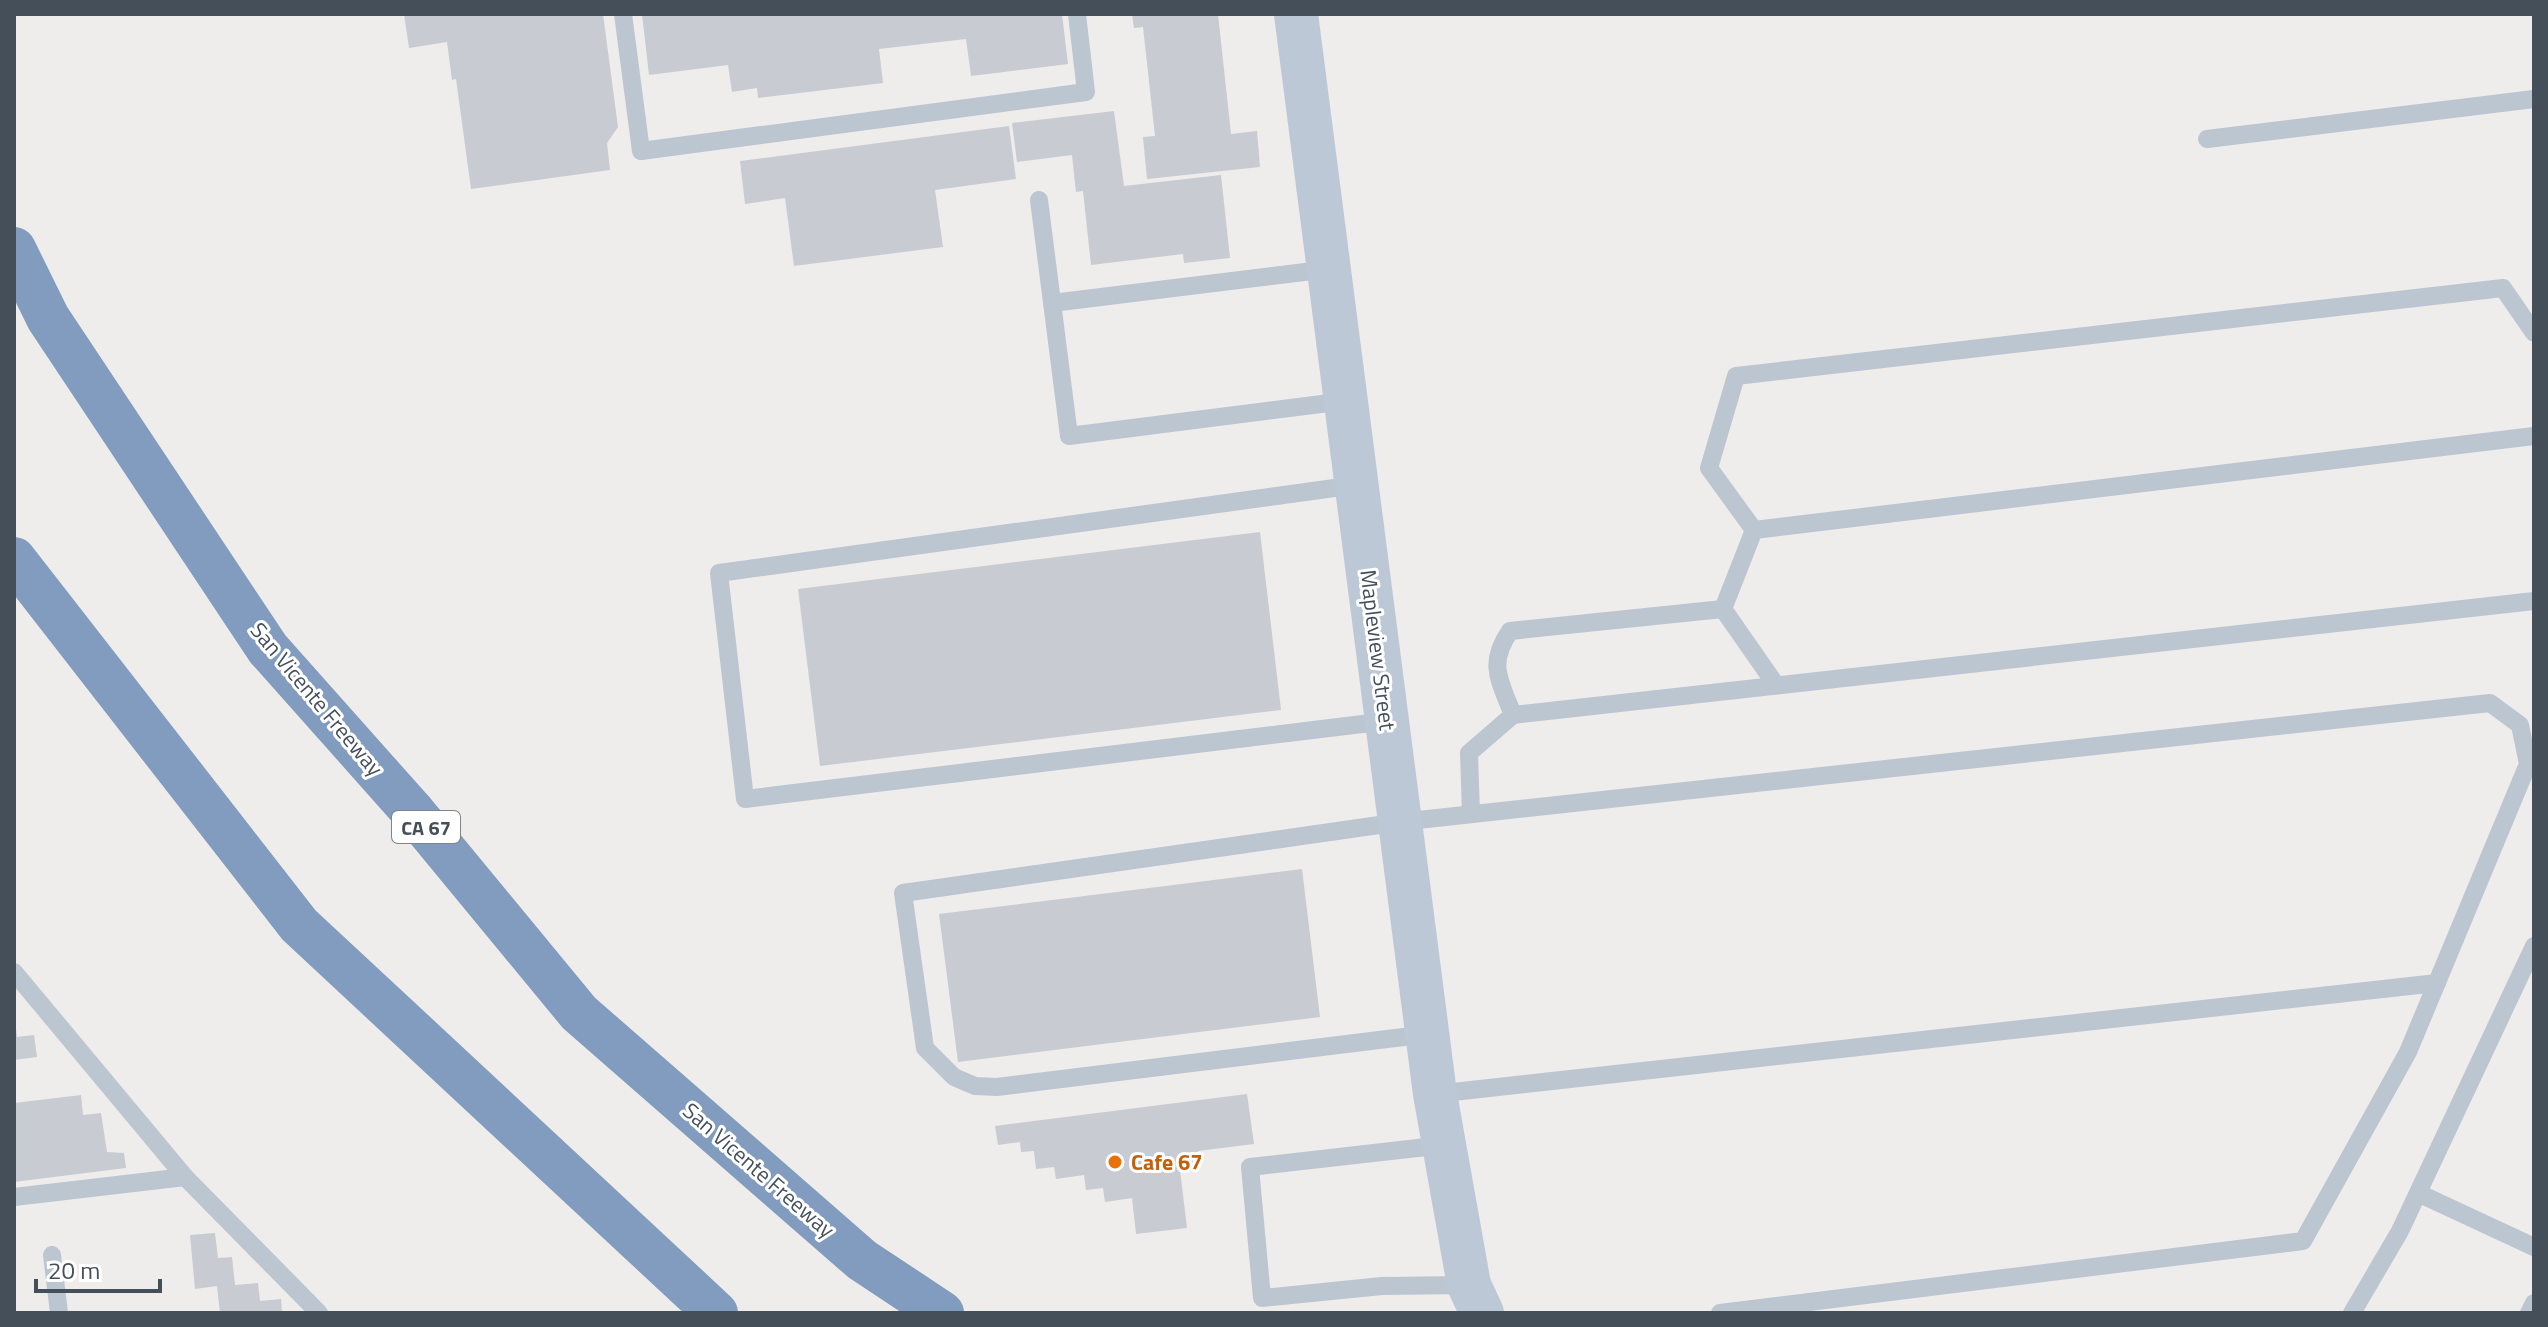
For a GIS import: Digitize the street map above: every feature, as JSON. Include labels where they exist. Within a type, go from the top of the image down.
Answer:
[{"type":"highway","name":"San Vicente Freeway","points":[[14,249],[48,318],[268,649],[414,813],[579,1013],[862,1260],[942,1313]]},
{"type":"highway","points":[[14,559],[299,925],[716,1313]]},
{"type":"main road","name":"Mapleview Street","points":[[1296,14],[1435,1094],[1470,1304]]},
{"type":"lane","points":[[623,14],[641,151],[1086,92],[1077,14]]},
{"type":"lane","points":[[2207,139],[2534,99]]},
{"type":"lane","points":[[1039,200],[1069,436],[1345,401]]},
{"type":"lane","points":[[1052,303],[1329,269]]},
{"type":"lane","points":[[1754,530],[1709,468],[1736,376],[2503,288],[2534,333]]},
{"type":"lane","points":[[1754,530],[2534,436]]},
{"type":"lane","points":[[1356,485],[719,573],[745,799],[1387,721]]},
{"type":"lane","points":[[1723,609],[1754,530]]},
{"type":"lane","points":[[1471,814],[1469,753],[1513,715],[2534,601]]},
{"type":"lane","points":[[1723,609],[1776,685]]},
{"type":"lane","points":[[1513,715],[1496,670],[1498,649],[1510,631],[1723,609]]},
{"type":"lane","points":[[1428,1034],[997,1087],[975,1086],[954,1077],[925,1048],[903,893],[1400,822],[2490,703],[2520,725],[2528,764],[2408,1052],[2303,1241],[1720,1313]]},
{"type":"lane","points":[[2352,1313],[2418,1193],[2534,946]]},
{"type":"lane","points":[[14,972],[185,1177],[319,1313]]},
{"type":"lane","points":[[1435,1094],[2437,983]]},
{"type":"lane","points":[[1444,1145],[1250,1167],[1262,1298],[1382,1286],[1470,1304]]},
{"type":"lane","points":[[14,1197],[185,1177]]},
{"type":"lane","points":[[2418,1193],[2534,1247]]},
{"type":"lane","points":[[52,1255],[59,1313]]},
{"type":"lane","points":[[2529,1313],[2534,1303]]},
{"type":"building","points":[[404,14],[603,14],[618,127],[607,143],[610,170],[471,189],[456,79],[452,80],[447,42],[409,48]]},
{"type":"building","points":[[642,14],[1062,14],[1068,64],[971,76],[966,39],[879,49],[883,83],[758,98],[757,88],[732,92],[728,65],[649,75]]},
{"type":"building","points":[[1132,14],[1218,14],[1231,134],[1257,131],[1260,167],[1147,179],[1143,137],[1155,136],[1143,27],[1134,28]]},
{"type":"building","points":[[1114,111],[1124,186],[1221,175],[1230,258],[1184,263],[1183,254],[1091,265],[1083,191],[1076,192],[1072,155],[1017,162],[1012,123]]},
{"type":"building","points":[[1009,126],[1016,179],[935,190],[943,247],[794,266],[785,198],[745,204],[740,161]]},
{"type":"building","points":[[1260,532],[1281,710],[820,766],[798,589]]},
{"type":"building","points":[[1302,869],[1320,1017],[958,1062],[939,914]]},
{"type":"building","points":[[16,1029],[17,1037],[34,1035],[37,1057],[14,1060]]},
{"type":"building","name":"Cafe 67","points":[[1247,1094],[1254,1144],[1198,1151],[1199,1158],[1191,1168],[1180,1170],[1187,1228],[1136,1234],[1132,1198],[1105,1202],[1103,1188],[1086,1190],[1084,1175],[1056,1179],[1054,1167],[1036,1169],[1034,1151],[1021,1152],[1020,1142],[998,1145],[995,1126]]},
{"type":"building","points":[[81,1095],[83,1115],[101,1113],[107,1152],[124,1153],[126,1168],[14,1182],[14,1103]]},
{"type":"building","points":[[215,1233],[218,1258],[232,1257],[235,1285],[258,1283],[260,1301],[281,1299],[282,1313],[220,1313],[217,1286],[195,1289],[190,1235]]},
{"type":"place","name":"Cafe 67","points":[[1115,1162]]}]
